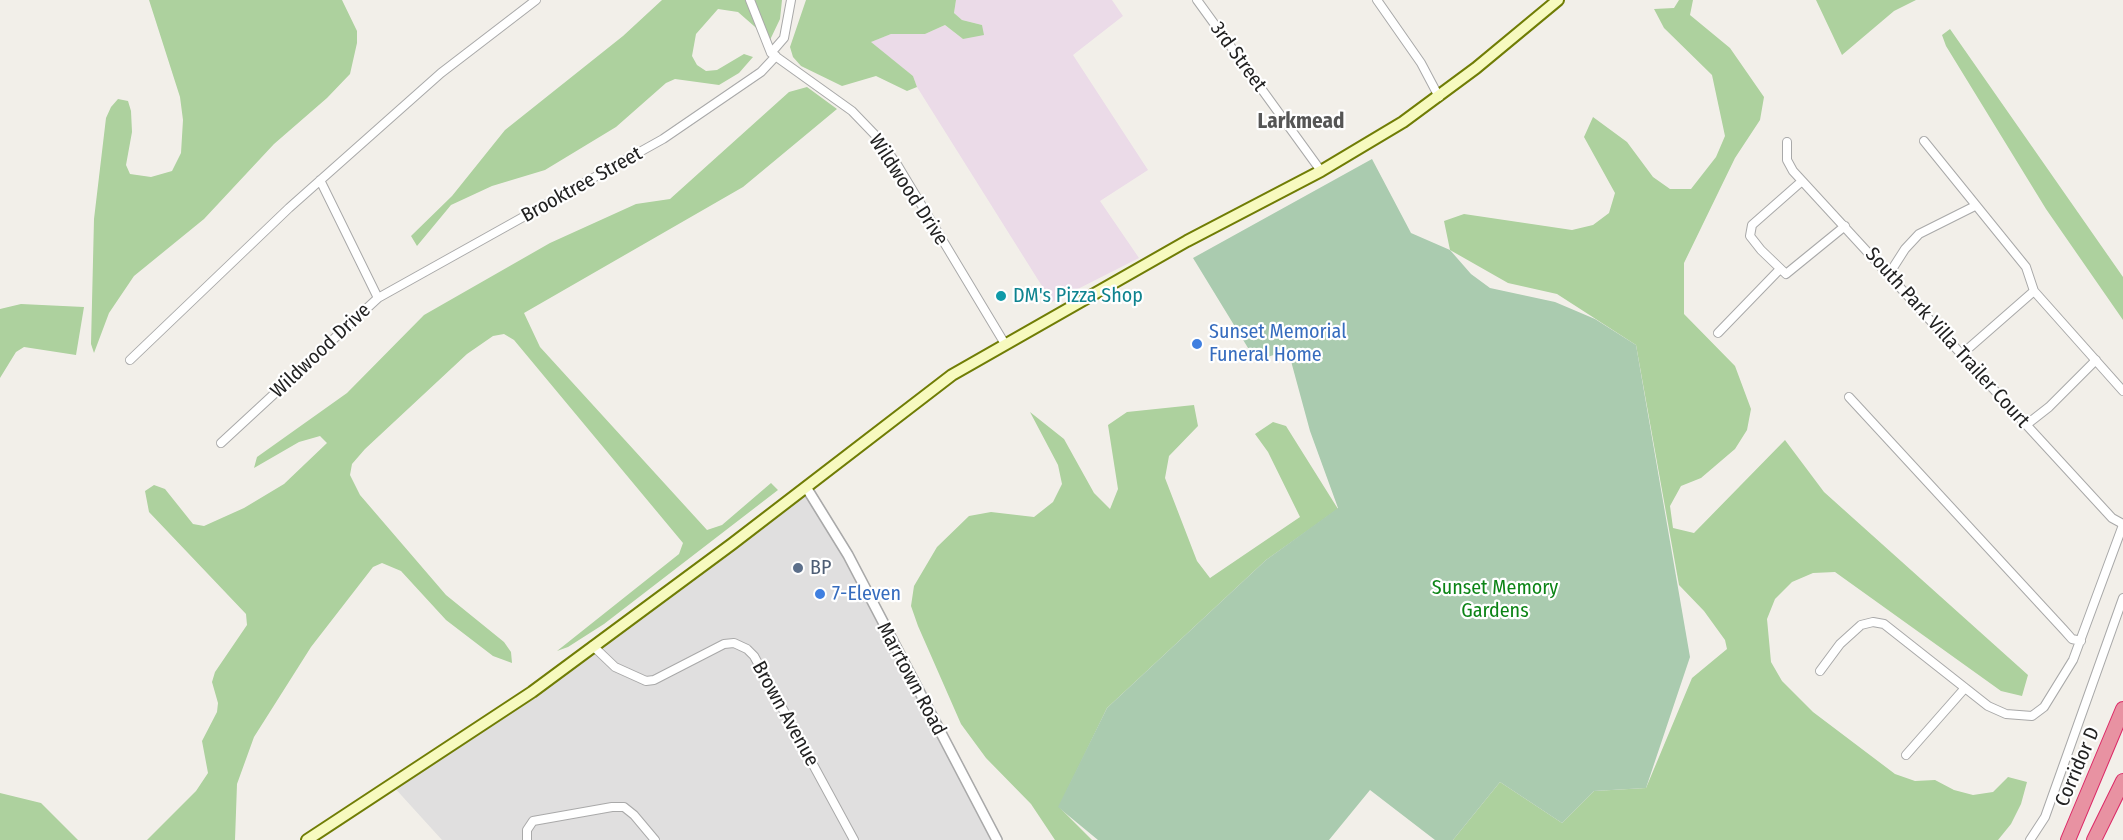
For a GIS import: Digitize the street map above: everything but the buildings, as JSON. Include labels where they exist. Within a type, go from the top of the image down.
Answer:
[{"type":"highway","name":"Corridor D","points":[[2068,840],[2123,710]]},
{"type":"highway","points":[[2094,840],[2123,781]]},
{"type":"main road","points":[[307,840],[466,737],[593,646],[952,375],[1187,241],[1321,171],[1403,122],[1439,97],[1558,0]]},
{"type":"street","points":[[130,360],[320,180],[441,73],[536,0]]},
{"type":"street","points":[[750,0],[773,54]]},
{"type":"street","name":"Brooktree Street","points":[[378,298],[663,139],[761,72],[784,38],[791,0]]},
{"type":"street","name":"3rd Street","points":[[1197,0],[1321,171]]},
{"type":"street","points":[[1377,0],[1421,63],[1439,97]]},
{"type":"street","name":"Wildwood Drive","points":[[773,54],[852,111],[878,138],[898,166],[1005,344]]},
{"type":"street","points":[[1924,141],[2026,267],[2034,291],[2123,391]]},
{"type":"street","name":"South Park Villa Trailer Court","points":[[1787,142],[1787,160],[1802,181],[2112,518],[2123,525]]},
{"type":"street","name":"Wildwood Drive","points":[[221,443],[378,298],[320,180]]},
{"type":"street","points":[[1802,181],[1752,225],[1749,231],[1761,250],[1786,274],[1845,226]]},
{"type":"street","points":[[1889,274],[1905,249],[1919,234],[1975,206]]},
{"type":"street","points":[[1718,333],[1780,268]]},
{"type":"street","points":[[1962,354],[2034,291]]},
{"type":"street","points":[[2026,425],[2049,407],[2096,360]]},
{"type":"street","points":[[1849,398],[2072,639],[2081,641]]},
{"type":"street","name":"Marrtown Road","points":[[806,487],[848,555],[997,840]]},
{"type":"street","points":[[1820,671],[1840,644],[1861,625],[1873,622],[1884,624],[1988,706],[2006,714],[2032,716],[2044,707],[2073,660],[2123,525]]},
{"type":"street","points":[[2030,840],[2045,817],[2123,598]]},
{"type":"street","name":"Brown Avenue","points":[[593,646],[615,667],[646,681],[654,680],[724,644],[734,643],[747,649],[754,656],[854,840]]},
{"type":"street","points":[[1906,755],[1965,687]]},
{"type":"street","points":[[527,840],[527,830],[533,821],[612,807],[624,807],[634,814],[655,840]]},
{"type":"shaded area","points":[[956,0],[1112,0],[1123,16],[1073,55],[1148,170],[1100,201],[1139,258],[1052,302],[917,87],[913,76],[870,42],[891,34],[925,34],[945,25],[963,39],[982,25],[962,20],[954,13]]},
{"type":"shaded area","points":[[806,487],[1002,840],[442,840],[392,785]]},
{"type":"green space","points":[[149,0],[342,0],[357,31],[357,43],[350,74],[327,98],[274,144],[204,219],[134,276],[109,313],[94,353],[91,344],[94,219],[106,118],[111,107],[118,99],[128,101],[131,111],[132,132],[126,165],[130,174],[151,177],[172,171],[181,153],[183,120],[180,97]]},
{"type":"green space","points":[[662,0],[782,0],[780,19],[770,40],[738,12],[718,9],[696,34],[692,56],[697,65],[706,71],[717,70],[744,54],[753,57],[739,73],[719,85],[675,79],[666,83],[616,127],[545,170],[492,186],[451,205],[417,246],[411,236],[452,196],[505,130],[623,36]]},
{"type":"green space","points":[[806,0],[956,0],[954,13],[962,20],[982,25],[984,35],[963,39],[945,25],[925,34],[891,34],[871,42],[913,76],[917,87],[907,91],[876,76],[842,86],[801,66],[793,57],[790,47]]},
{"type":"green space","points":[[1679,0],[1693,0],[1690,15],[1730,48],[1764,97],[1760,120],[1735,158],[1684,263],[1684,314],[1735,366],[1751,409],[1747,430],[1735,449],[1701,478],[1681,486],[1670,506],[1673,528],[1694,533],[1785,440],[1824,492],[2028,675],[2022,696],[2001,691],[1835,572],[1813,573],[1792,582],[1775,599],[1767,619],[1771,662],[1782,681],[1813,712],[1895,774],[1915,781],[1935,780],[1954,790],[1973,795],[1993,792],[2008,777],[2027,782],[2021,804],[2011,824],[1998,840],[1453,840],[1500,782],[1562,823],[1594,791],[1646,788],[1692,678],[1727,649],[1725,640],[1704,611],[1679,585],[1636,345],[1557,294],[1508,283],[1450,250],[1444,221],[1464,214],[1572,230],[1593,225],[1609,213],[1615,193],[1584,137],[1593,117],[1627,142],[1653,177],[1670,189],[1691,189],[1716,157],[1725,136],[1712,75],[1664,28],[1654,9],[1674,8]]},
{"type":"green space","points":[[1816,0],[1916,0],[1894,11],[1842,55]]},
{"type":"green space","points":[[1950,29],[2123,277],[2123,320],[2046,209],[1946,46],[1942,35]]},
{"type":"green space","points":[[807,87],[837,109],[743,187],[524,313],[540,347],[707,530],[722,525],[771,483],[778,490],[604,624],[568,647],[557,651],[679,554],[683,543],[514,340],[504,334],[493,336],[467,354],[365,449],[352,464],[350,475],[360,495],[446,595],[504,642],[511,652],[512,663],[493,656],[446,620],[401,571],[382,563],[373,567],[311,647],[254,737],[237,784],[235,840],[147,840],[196,791],[208,773],[202,741],[217,712],[218,703],[212,682],[215,672],[247,625],[246,614],[149,512],[145,491],[154,485],[165,489],[193,524],[204,526],[244,508],[284,484],[327,443],[320,436],[299,442],[254,468],[257,457],[347,393],[424,315],[550,243],[636,204],[670,199],[789,92]]},
{"type":"green space","name":"Sunset Memory Gardens","points":[[1372,159],[1411,233],[1450,250],[1471,274],[1490,288],[1555,302],[1595,319],[1636,345],[1690,657],[1646,788],[1594,791],[1562,823],[1500,782],[1453,840],[1435,840],[1370,790],[1329,840],[1098,840],[1058,807],[1107,708],[1266,560],[1338,508],[1310,431],[1288,350],[1256,361],[1193,258]]},
{"type":"green space","points":[[21,304],[84,307],[76,355],[24,347],[16,352],[0,378],[0,309]]},
{"type":"green space","points":[[1194,405],[1198,426],[1169,456],[1165,478],[1197,561],[1210,578],[1300,517],[1268,452],[1255,434],[1273,422],[1286,426],[1338,509],[1266,560],[1107,708],[1059,807],[1092,840],[1055,840],[1031,804],[986,758],[961,724],[911,606],[914,586],[937,547],[969,516],[991,512],[1034,517],[1053,502],[1062,484],[1058,465],[1030,412],[1064,439],[1094,493],[1110,509],[1118,489],[1108,425],[1127,412]]},
{"type":"green space","points":[[0,793],[41,803],[78,840],[0,840]]},
{"type":"place","name":"DM's Pizza Shop","points":[[1001,296]]},
{"type":"place","name":"Sunset Memorial Funeral Home","points":[[1197,344]]},
{"type":"place","name":"BP","points":[[798,568]]},
{"type":"place","name":"7-Eleven","points":[[820,594]]},
{"type":"district","name":"Larkmead","points":[[1301,122]]}]
